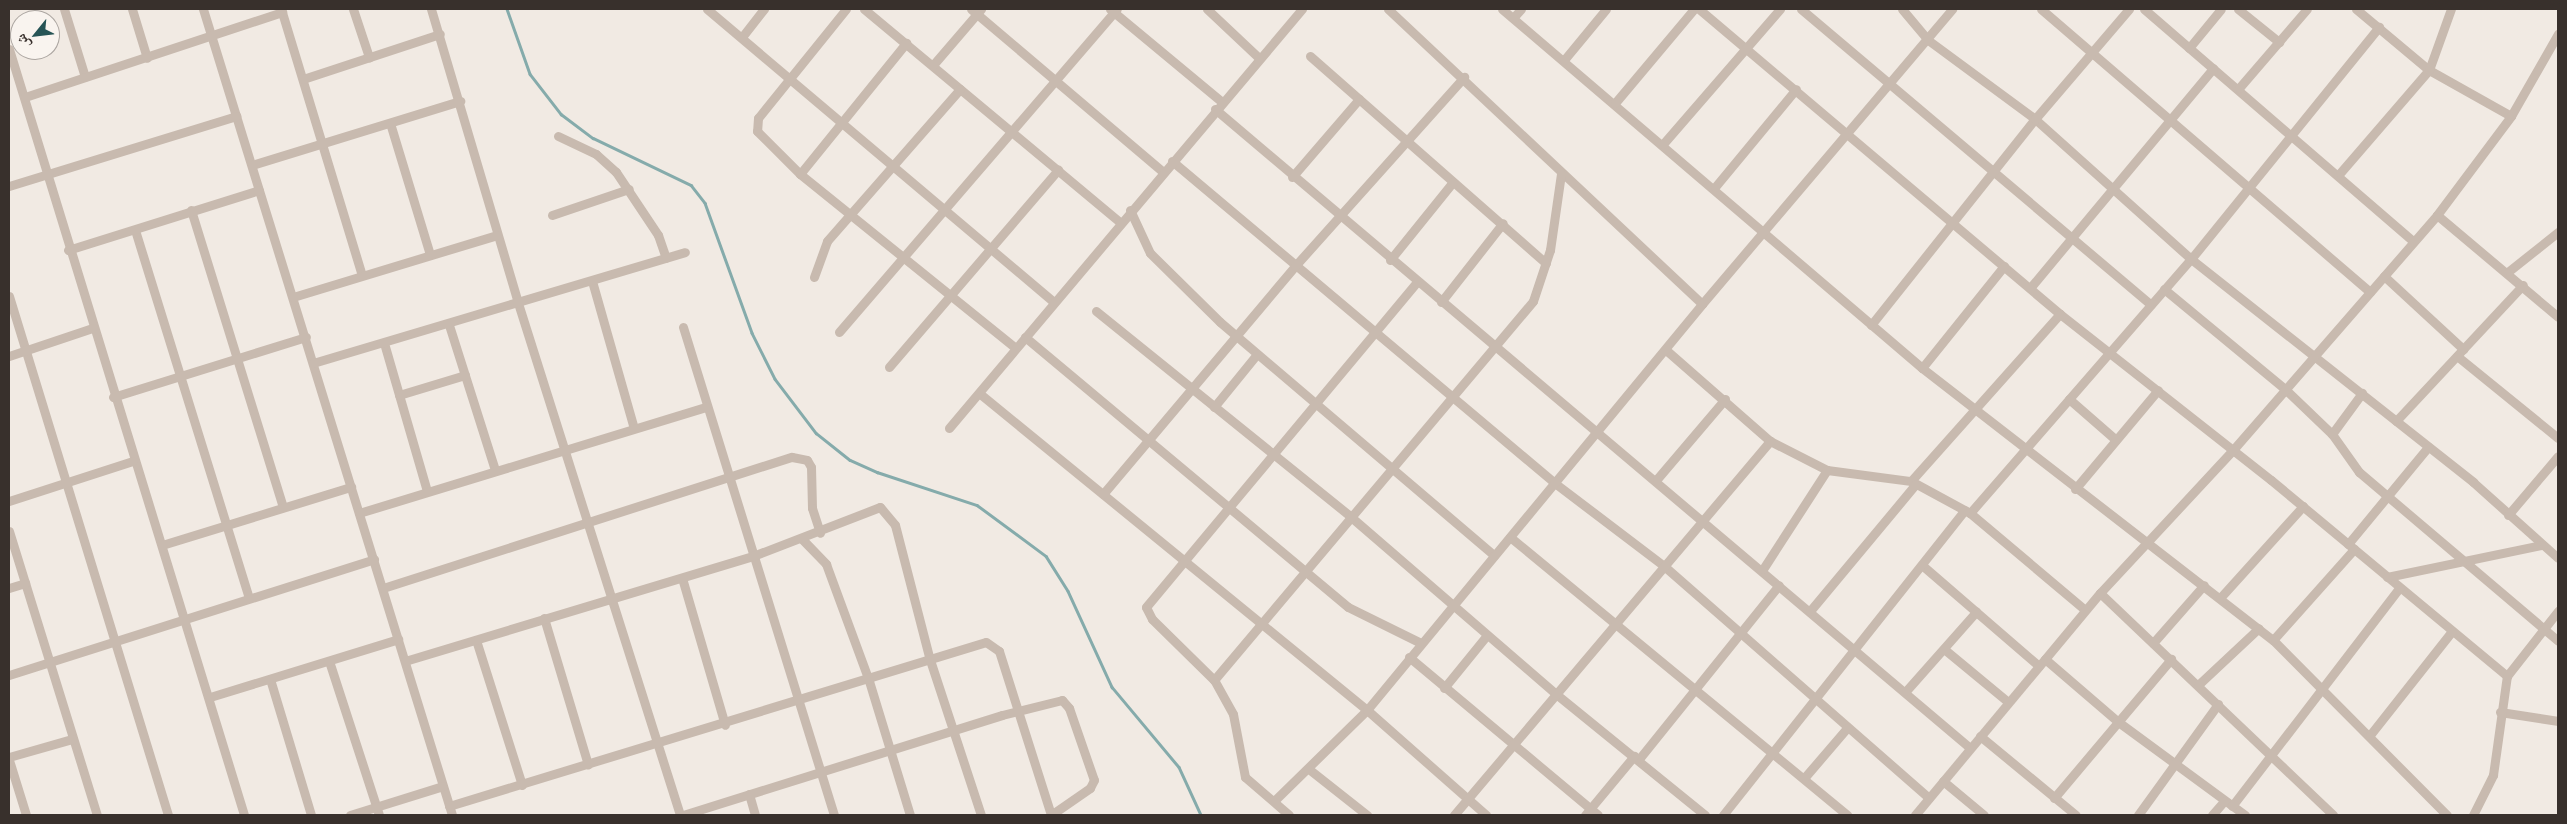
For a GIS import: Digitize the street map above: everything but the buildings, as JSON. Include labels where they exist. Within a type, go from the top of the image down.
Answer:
[{"type":"street","points":[[64,9],[85,77]]},
{"type":"street","points":[[132,9],[147,58]]},
{"type":"street","points":[[203,9],[306,337],[451,811],[522,785],[659,744],[725,725],[869,681],[930,660],[992,644],[998,651],[1017,712],[1051,815],[1094,780],[1066,702],[1017,712],[682,815],[659,744],[615,598],[518,304],[460,101],[431,9]]},
{"type":"street","points":[[353,9],[369,57]]},
{"type":"street","points":[[707,9],[793,79],[890,167],[1054,302]]},
{"type":"street","points":[[742,37],[764,9]]},
{"type":"street","points":[[846,9],[756,124],[769,148],[904,254],[1016,348]]},
{"type":"street","points":[[864,9],[1120,222]]},
{"type":"street","points":[[1207,9],[1258,57]]},
{"type":"street","points":[[949,428],[1214,109],[1302,9]]},
{"type":"street","points":[[1388,9],[1464,77],[1561,174],[1671,271],[1702,304]]},
{"type":"street","points":[[1502,9],[1766,230],[1871,325],[1922,368],[1978,408],[2075,489],[2204,585],[2273,640],[2370,735],[2447,815]]},
{"type":"street","points":[[1513,18],[1521,9]]},
{"type":"street","points":[[1564,60],[1606,9]]},
{"type":"street","points":[[1615,103],[1694,9]]},
{"type":"street","points":[[1699,9],[1850,133],[2060,314],[2112,351],[2232,451],[2303,506],[2399,588],[2507,676]]},
{"type":"street","points":[[1663,144],[1780,9]]},
{"type":"street","points":[[1801,9],[1889,86],[1994,172],[2150,305]]},
{"type":"street","points":[[1902,9],[1928,40],[2035,119],[2191,259],[2315,354],[2508,514],[2558,558]]},
{"type":"street","points":[[1275,800],[1310,770],[1368,710],[1421,642],[1556,484],[1702,304],[1850,133],[1952,9]]},
{"type":"street","points":[[2041,9],[2173,118],[2250,189],[2370,292]]},
{"type":"street","points":[[1871,325],[2035,119],[2129,9]]},
{"type":"street","points":[[2144,9],[2340,173],[2413,241]]},
{"type":"street","points":[[2189,48],[2221,9]]},
{"type":"street","points":[[2238,9],[2279,42]]},
{"type":"street","points":[[2238,88],[2307,9]]},
{"type":"street","points":[[2356,9],[2429,70],[2511,116]]},
{"type":"street","points":[[2340,173],[2429,70],[2451,9]]},
{"type":"street","points":[[933,66],[976,10],[1055,81],[1162,171]]},
{"type":"street","points":[[839,332],[904,254],[1055,81],[1113,10],[1221,101]]},
{"type":"street","points":[[25,97],[212,37],[281,11],[362,275]]},
{"type":"street","points":[[1723,815],[1817,702],[1923,566],[1968,512],[2112,351],[2191,259],[2250,189],[2379,27]]},
{"type":"street","points":[[303,79],[440,34]]},
{"type":"street","points":[[1915,815],[2085,610],[2145,542],[2232,451],[2436,215],[2511,116],[2558,34]]},
{"type":"street","points":[[800,174],[906,43]]},
{"type":"street","points":[[9,49],[25,97],[68,250],[113,397],[210,697],[244,815]]},
{"type":"street","points":[[1310,56],[1503,223],[1546,263]]},
{"type":"street","points":[[2030,288],[2213,68]]},
{"type":"street","points":[[1103,494],[1295,266],[1464,77]]},
{"type":"street","points":[[1714,187],[1796,88]]},
{"type":"street","points":[[814,276],[827,241],[960,89]]},
{"type":"street","points":[[1292,177],[1359,99]]},
{"type":"street","points":[[252,165],[460,101]]},
{"type":"street","points":[[1214,109],[1416,283],[1657,479],[1763,569],[1779,585],[1906,691],[1970,748]]},
{"type":"street","points":[[9,186],[236,116]]},
{"type":"street","points":[[390,123],[430,255]]},
{"type":"street","points":[[558,136],[596,154],[629,189],[666,258]]},
{"type":"street","points":[[1172,160],[1295,266],[1556,484],[1664,566],[1846,728],[1929,798]]},
{"type":"street","points":[[889,367],[1058,170]]},
{"type":"street","points":[[1214,680],[1351,517],[1455,398],[1533,301],[1546,263],[1561,174]]},
{"type":"street","points":[[1390,260],[1454,182]]},
{"type":"street","points":[[552,215],[629,189]]},
{"type":"street","points":[[68,250],[259,190]]},
{"type":"street","points":[[191,210],[239,358],[283,507]]},
{"type":"street","points":[[1130,210],[1150,253],[1236,336],[1315,406],[1394,467],[1494,555]]},
{"type":"street","points":[[2436,215],[2508,271],[2558,317]]},
{"type":"street","points":[[1441,302],[1503,223]]},
{"type":"street","points":[[135,230],[249,598]]},
{"type":"street","points":[[2508,271],[2558,232]]},
{"type":"street","points":[[293,297],[497,235]]},
{"type":"street","points":[[313,363],[449,325],[685,252]]},
{"type":"street","points":[[1922,368],[2004,266]]},
{"type":"street","points":[[2384,276],[2460,353],[2558,438]]},
{"type":"street","points":[[592,281],[634,428]]},
{"type":"street","points":[[1289,815],[1275,800],[1245,777],[1233,714],[1214,680],[1147,613],[1146,607],[1186,562],[1416,283]]},
{"type":"street","points":[[2396,421],[2523,286]]},
{"type":"street","points":[[2164,289],[2285,389],[2332,434],[2359,472],[2558,641]]},
{"type":"street","points":[[9,296],[168,815]]},
{"type":"street","points":[[1096,311],[1351,517],[1556,694],[1636,757],[1705,815]]},
{"type":"street","points":[[1810,611],[1913,482],[2060,314]]},
{"type":"street","points":[[449,325],[495,470]]},
{"type":"street","points":[[683,327],[706,407],[730,478],[834,815]]},
{"type":"street","points":[[9,356],[92,328]]},
{"type":"street","points":[[113,397],[306,337]]},
{"type":"street","points":[[1024,337],[1229,510],[1348,607],[1421,642]]},
{"type":"street","points":[[384,343],[427,491]]},
{"type":"street","points":[[1666,350],[1725,400],[1770,442],[1827,470],[1913,482],[1968,512],[2085,610]]},
{"type":"street","points":[[1214,407],[1257,354]]},
{"type":"street","points":[[399,395],[465,375]]},
{"type":"street","points":[[2075,489],[2158,390]]},
{"type":"street","points":[[978,392],[1368,710],[1486,815]]},
{"type":"street","points":[[2332,434],[2362,393]]},
{"type":"street","points":[[2069,399],[2116,440]]},
{"type":"street","points":[[1657,479],[1725,400]]},
{"type":"street","points":[[359,512],[706,407]]},
{"type":"street","points":[[1454,815],[1703,518],[1770,442]]},
{"type":"street","points":[[2273,640],[2351,547],[2388,496],[2428,447]]},
{"type":"street","points":[[383,588],[590,524],[792,456],[807,460],[812,508],[820,533]]},
{"type":"street","points":[[2508,514],[2558,456]]},
{"type":"street","points":[[9,501],[133,461]]},
{"type":"street","points":[[1763,569],[1827,470]]},
{"type":"street","points":[[162,545],[351,488]]},
{"type":"street","points":[[2220,598],[2303,506]]},
{"type":"street","points":[[406,661],[753,556],[820,533],[871,509],[880,508],[887,513],[895,525],[930,660],[980,815]]},
{"type":"street","points":[[9,531],[97,815]]},
{"type":"street","points":[[1510,537],[1617,622],[1695,689],[1805,777],[1847,815]]},
{"type":"street","points":[[802,539],[826,564],[869,681],[910,815]]},
{"type":"street","points":[[2386,577],[2541,545]]},
{"type":"street","points":[[9,675],[374,558]]},
{"type":"street","points":[[1923,566],[1976,612],[2117,721],[2245,815]]},
{"type":"street","points":[[682,578],[725,725]]},
{"type":"street","points":[[9,588],[25,583]]},
{"type":"street","points":[[1588,812],[1695,689],[1738,632],[1779,585]]},
{"type":"street","points":[[2153,643],[2204,585]]},
{"type":"street","points":[[2212,815],[2228,804],[2271,759],[2399,588]]},
{"type":"street","points":[[2100,593],[2218,704],[2271,759],[2334,815]]},
{"type":"street","points":[[2473,815],[2490,787],[2507,676],[2558,611]]},
{"type":"street","points":[[1906,691],[1976,612]]},
{"type":"street","points":[[544,618],[588,765]]},
{"type":"street","points":[[2198,685],[2258,628]]},
{"type":"street","points":[[2370,735],[2452,631]]},
{"type":"street","points":[[1444,688],[1487,635]]},
{"type":"street","points":[[210,697],[398,639]]},
{"type":"street","points":[[476,640],[522,785]]},
{"type":"street","points":[[1944,649],[2008,702]]},
{"type":"street","points":[[1409,657],[1514,745],[1588,812],[1598,815]]},
{"type":"street","points":[[2054,798],[2171,659]]},
{"type":"street","points":[[329,661],[377,811]]},
{"type":"street","points":[[270,679],[311,815]]},
{"type":"street","points":[[2138,815],[2218,704]]},
{"type":"street","points":[[2500,712],[2558,721]]},
{"type":"street","points":[[1805,777],[1846,728]]},
{"type":"street","points":[[1980,736],[2076,815]]},
{"type":"street","points":[[26,815],[9,758],[72,739]]},
{"type":"street","points":[[1310,770],[1367,815]]},
{"type":"street","points":[[1943,780],[1984,815]]},
{"type":"street","points":[[350,815],[377,811],[443,786]]},
{"type":"street","points":[[749,794],[755,815]]},
{"type":"waterway","points":[[507,9],[530,74],[561,114],[593,138],[691,185],[705,203],[752,333],[775,379],[816,433],[850,460],[877,472],[977,505],[1046,556],[1068,591],[1112,687],[1179,767],[1201,815]]}]
